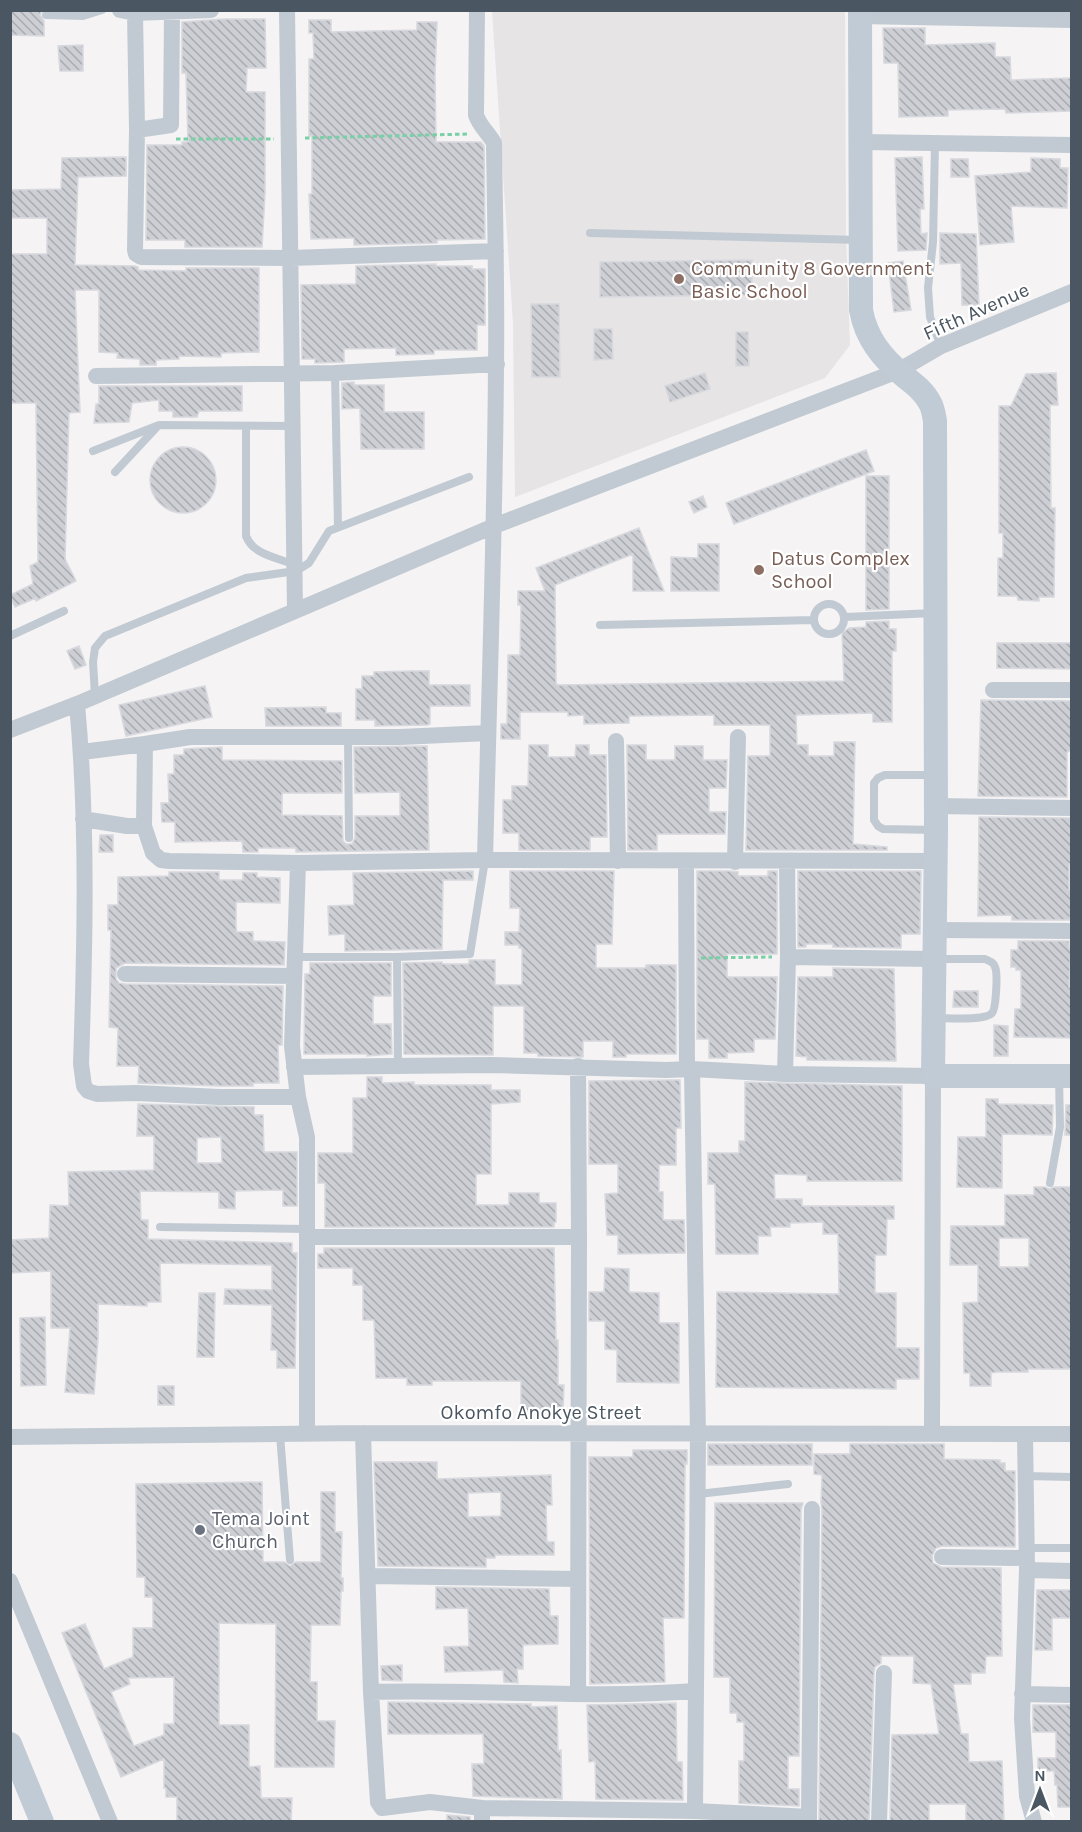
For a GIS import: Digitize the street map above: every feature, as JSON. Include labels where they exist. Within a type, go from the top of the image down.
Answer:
[{"type":"street","points":[[211,10],[172,13],[128,12],[137,130],[136,254],[141,257],[291,258],[496,251]]},
{"type":"street","points":[[287,10],[295,611]]},
{"type":"street","points":[[477,10],[476,115],[479,126],[489,134],[494,143],[496,251],[494,526],[485,860]]},
{"type":"street","points":[[137,130],[171,125],[172,13]]},
{"type":"street","points":[[932,1434],[934,861],[936,831],[935,421],[932,405],[923,392],[898,371],[873,344],[863,325],[861,310],[860,13],[1071,20]]},
{"type":"street","points":[[861,142],[1071,146]]},
{"type":"street","name":"Fifth Avenue","points":[[10,730],[77,704],[494,526],[898,371],[941,346],[1071,292]]},
{"type":"street","points":[[96,376],[335,373],[496,364]]},
{"type":"street","points":[[993,690],[1071,690]]},
{"type":"street","points":[[77,704],[82,752],[85,891],[81,1064],[84,1086],[88,1091],[97,1094],[298,1096]]},
{"type":"street","points":[[82,752],[190,736],[488,733]]},
{"type":"street","points":[[735,862],[738,736]]},
{"type":"street","points":[[616,741],[618,861]]},
{"type":"street","points":[[145,744],[144,826],[153,853],[161,860],[298,863],[485,860],[934,861]]},
{"type":"street","points":[[936,806],[1071,808]]},
{"type":"street","points":[[83,819],[127,826],[144,826]]},
{"type":"street","points":[[785,1074],[788,957],[787,861]]},
{"type":"street","points":[[686,862],[698,1435],[695,1811]]},
{"type":"street","points":[[298,863],[292,1046],[298,1096],[307,1137],[307,1434]]},
{"type":"street","points":[[934,930],[1071,931]]},
{"type":"street","points":[[788,957],[934,959]]},
{"type":"street","points":[[125,974],[294,976]]},
{"type":"street","points":[[294,1067],[578,1066],[785,1074],[1065,1076]]},
{"type":"street","points":[[578,1066],[578,1694]]},
{"type":"street","points":[[307,1233],[579,1237]]},
{"type":"street","name":"Okomfo Anokye Street","points":[[10,1437],[578,1432],[698,1435],[1071,1434]]},
{"type":"street","points":[[363,1433],[371,1692],[377,1799],[382,1808],[430,1802],[482,1815],[695,1811],[809,1819],[812,1509]]},
{"type":"street","points":[[1025,1434],[1027,1559],[1022,1718],[1028,1796],[1034,1821]]},
{"type":"street","points":[[942,1557],[1027,1559],[1071,1571]]},
{"type":"street","points":[[369,1576],[578,1579]]},
{"type":"street","points":[[10,1581],[110,1821]]},
{"type":"street","points":[[879,1821],[884,1672]]},
{"type":"street","points":[[371,1692],[425,1690],[650,1694],[696,1691]]},
{"type":"street","points":[[1022,1694],[1071,1695]]},
{"type":"street","points":[[10,1744],[42,1821]]},
{"type":"lane","points":[[46,15],[83,16],[102,10]]},
{"type":"lane","points":[[935,144],[933,242],[928,288],[930,317],[941,346]]},
{"type":"lane","points":[[590,233],[861,240]]},
{"type":"lane","points":[[335,373],[338,527]]},
{"type":"lane","points":[[93,451],[159,425],[294,426]]},
{"type":"lane","points":[[116,472],[159,425]]},
{"type":"lane","points":[[246,426],[246,536],[249,544],[256,550],[296,568]]},
{"type":"lane","points":[[95,696],[93,662],[95,648],[105,636],[246,578],[296,568],[309,563],[329,531],[469,477]]},
{"type":"lane","points":[[826,604],[836,605],[845,617],[842,628],[828,634],[818,629],[814,620],[817,610],[826,604]]},
{"type":"lane","points":[[10,636],[64,611]]},
{"type":"lane","points":[[845,617],[936,613]]},
{"type":"lane","points":[[600,625],[814,620]]},
{"type":"lane","points":[[348,736],[349,838]]},
{"type":"lane","points":[[936,775],[885,775],[874,783],[874,820],[878,826],[883,829],[936,831]]},
{"type":"lane","points":[[295,957],[470,954],[485,860]]},
{"type":"lane","points":[[397,957],[398,1066]]},
{"type":"lane","points":[[934,959],[985,959],[992,962],[996,968],[995,1006],[992,1013],[985,1017],[934,1018]]},
{"type":"lane","points":[[1050,1183],[1060,1127],[1065,1076]]},
{"type":"lane","points":[[160,1227],[307,1233]]},
{"type":"lane","points":[[280,1435],[290,1560]]},
{"type":"lane","points":[[1025,1476],[1071,1477]]},
{"type":"lane","points":[[698,1494],[788,1484]]},
{"type":"lane","points":[[1027,1559],[1071,1548]]},
{"type":"path","points":[[171,125],[171,135],[178,140],[489,134]]},
{"type":"path","points":[[687,958],[788,957]]},
{"type":"shaded area","name":"Community 8 Government Basic School","points":[[492,11],[845,11],[846,236],[850,345],[825,378],[515,497],[513,323]]},
{"type":"building","points":[[10,10],[42,10],[40,15],[44,21],[44,36],[10,35]]},
{"type":"building","points":[[265,19],[266,68],[247,68],[246,92],[265,92],[265,193],[262,247],[185,247],[185,240],[146,240],[147,145],[182,145],[182,142],[188,142],[186,73],[182,73],[182,22]]},
{"type":"building","points":[[309,20],[331,20],[331,32],[417,30],[417,22],[437,22],[436,142],[481,142],[484,146],[485,239],[354,245],[354,238],[311,239],[309,194],[312,194],[312,136],[309,136],[309,59],[314,59],[313,33],[309,33]]},
{"type":"building","points":[[883,28],[925,28],[925,45],[995,43],[995,57],[1010,57],[1011,80],[1071,78],[1071,111],[1006,113],[1005,109],[948,110],[948,116],[899,117],[898,63],[884,63]]},
{"type":"building","points":[[83,45],[83,71],[60,71],[58,46]]},
{"type":"building","points":[[126,157],[126,176],[78,177],[75,265],[135,266],[138,270],[186,271],[186,268],[259,268],[259,352],[221,353],[221,357],[179,356],[179,359],[156,360],[156,365],[140,365],[140,359],[117,358],[118,353],[99,352],[99,290],[75,290],[80,412],[69,413],[65,559],[76,581],[36,601],[36,598],[15,607],[10,595],[33,584],[30,566],[38,562],[36,403],[10,403],[10,254],[47,254],[47,218],[10,218],[10,190],[61,189],[62,158]]},
{"type":"building","points":[[922,157],[924,209],[920,209],[921,234],[927,233],[926,250],[898,251],[895,158]]},
{"type":"building","points":[[1031,158],[1060,159],[1060,168],[1068,168],[1067,208],[1011,206],[1014,242],[980,245],[975,176],[1031,172]]},
{"type":"building","points":[[951,159],[968,159],[969,177],[951,177]]},
{"type":"building","points":[[940,233],[976,234],[979,305],[962,305],[961,263],[940,264]]},
{"type":"building","points":[[752,260],[752,295],[600,297],[600,262]]},
{"type":"building","points":[[903,261],[911,310],[894,312],[888,263]]},
{"type":"building","points":[[436,264],[436,266],[472,266],[472,269],[485,269],[485,325],[477,325],[477,350],[434,350],[434,354],[396,355],[396,348],[344,349],[344,362],[315,363],[315,359],[302,359],[301,285],[356,284],[356,266]]},
{"type":"building","points":[[531,304],[559,304],[560,377],[532,377]]},
{"type":"building","points":[[594,329],[612,329],[613,359],[594,360]]},
{"type":"building","points":[[736,332],[748,332],[749,366],[736,366]]},
{"type":"building","points":[[705,373],[710,389],[670,402],[665,386]]},
{"type":"building","points":[[1056,373],[1058,405],[1050,405],[1051,508],[1055,508],[1054,597],[1039,597],[1039,601],[1018,600],[1017,596],[998,596],[998,558],[1003,558],[1003,533],[999,533],[999,406],[1011,406],[1026,374]]},
{"type":"building","points":[[354,382],[354,385],[384,385],[384,412],[424,412],[424,449],[361,449],[360,408],[342,409],[342,383]]},
{"type":"building","points":[[99,386],[242,386],[242,411],[199,411],[197,417],[173,417],[173,411],[159,411],[159,400],[132,403],[129,422],[94,423],[96,404],[99,404]]},
{"type":"building","points":[[183,447],[196,450],[206,457],[213,467],[216,480],[213,493],[206,503],[196,510],[183,513],[170,510],[160,503],[153,493],[150,480],[153,467],[160,457],[170,450]]},
{"type":"building","points":[[866,450],[874,471],[734,524],[726,503]]},
{"type":"building","points":[[866,476],[889,476],[889,609],[866,610]]},
{"type":"building","points":[[703,496],[707,507],[694,513],[689,502]]},
{"type":"building","points":[[639,528],[664,591],[633,591],[633,554],[555,585],[556,683],[558,685],[844,681],[842,633],[849,628],[866,627],[866,622],[889,621],[889,629],[896,629],[896,651],[892,651],[892,722],[873,722],[873,713],[796,715],[797,745],[808,745],[808,756],[834,756],[834,742],[855,742],[853,844],[887,847],[887,850],[746,850],[748,756],[770,756],[770,725],[714,725],[714,715],[629,716],[629,723],[584,724],[584,715],[568,716],[568,712],[520,712],[520,739],[501,739],[501,724],[507,724],[508,655],[520,655],[521,605],[518,605],[518,591],[545,591],[536,568]]},
{"type":"building","points":[[698,544],[719,544],[719,591],[671,591],[671,557],[698,558]]},
{"type":"building","points":[[997,643],[1071,643],[1071,669],[997,668]]},
{"type":"building","points":[[79,646],[86,665],[75,669],[67,651]]},
{"type":"building","points":[[429,671],[429,685],[470,685],[470,706],[430,706],[430,724],[427,725],[375,726],[375,720],[356,720],[356,689],[362,689],[362,676],[374,676],[374,672]]},
{"type":"building","points":[[205,686],[212,717],[126,736],[119,705]]},
{"type":"building","points":[[981,700],[1071,701],[1071,750],[1067,752],[1067,797],[978,796]]},
{"type":"building","points":[[326,707],[326,713],[341,713],[341,726],[266,726],[265,708]]},
{"type":"building","points":[[529,745],[548,745],[548,757],[575,757],[576,745],[589,745],[589,755],[606,755],[607,837],[590,837],[590,850],[519,850],[519,833],[503,833],[503,800],[512,800],[512,786],[528,786]]},
{"type":"building","points":[[627,745],[646,745],[646,760],[675,760],[675,746],[703,746],[703,760],[727,760],[726,788],[709,788],[709,812],[726,812],[725,834],[657,834],[657,850],[628,850]]},
{"type":"building","points":[[427,746],[429,850],[296,852],[296,848],[258,848],[258,852],[243,852],[242,841],[175,842],[175,822],[162,822],[161,803],[169,803],[168,774],[174,774],[174,755],[184,755],[184,749],[222,747],[222,760],[342,761],[342,793],[282,793],[282,815],[342,816],[343,841],[346,844],[352,844],[355,838],[355,816],[400,816],[400,792],[355,793],[354,747]]},
{"type":"building","points":[[979,817],[1071,818],[1070,920],[1012,920],[1012,915],[978,916]]},
{"type":"building","points":[[100,835],[113,835],[113,852],[99,852]]},
{"type":"building","points":[[473,871],[473,880],[443,880],[442,949],[345,951],[345,934],[329,935],[328,906],[354,905],[353,873]]},
{"type":"building","points":[[510,871],[614,871],[612,944],[596,944],[596,968],[646,968],[646,965],[676,965],[676,1054],[626,1054],[626,1057],[613,1057],[613,1041],[583,1041],[583,1057],[538,1056],[538,1053],[524,1053],[524,1006],[493,1006],[493,1055],[404,1054],[403,963],[469,964],[469,960],[495,960],[495,985],[522,985],[522,948],[519,948],[519,945],[505,945],[505,932],[519,932],[520,908],[510,908]]},
{"type":"building","points":[[697,871],[730,871],[738,872],[738,876],[768,876],[768,871],[777,871],[777,954],[727,954],[727,977],[777,977],[775,1039],[754,1039],[754,1052],[727,1053],[727,1058],[709,1058],[709,1039],[697,1039]]},
{"type":"building","points":[[798,871],[921,871],[920,934],[901,934],[901,948],[833,947],[833,944],[806,944],[806,947],[798,947]]},
{"type":"building","points":[[169,872],[219,872],[219,880],[243,880],[243,873],[257,873],[257,877],[280,878],[280,903],[236,902],[236,928],[237,932],[253,932],[253,941],[285,942],[284,965],[125,963],[116,968],[116,979],[119,983],[125,984],[283,986],[282,1045],[278,1045],[279,1083],[219,1086],[138,1083],[139,1066],[117,1066],[118,1028],[109,1027],[111,930],[108,930],[108,905],[118,905],[118,877],[169,876]]},
{"type":"building","points":[[1018,941],[1069,941],[1069,948],[1071,948],[1069,987],[1071,987],[1071,1038],[1014,1037],[1015,1009],[1021,1009],[1021,970],[1011,967],[1011,950],[1018,950]]},
{"type":"building","points":[[310,963],[391,963],[391,996],[373,996],[373,1024],[391,1024],[392,1054],[367,1056],[367,1054],[304,1054],[305,974],[310,974]]},
{"type":"building","points":[[833,968],[894,969],[896,1061],[807,1060],[807,1057],[796,1056],[798,977],[833,977]]},
{"type":"building","points":[[954,991],[978,991],[978,1007],[953,1007]]},
{"type":"building","points":[[994,1025],[1008,1026],[1008,1056],[994,1056]]},
{"type":"building","points":[[367,1077],[382,1077],[382,1083],[491,1085],[491,1090],[520,1090],[520,1102],[491,1104],[491,1174],[476,1174],[476,1205],[509,1205],[509,1193],[539,1193],[539,1203],[556,1203],[554,1227],[325,1227],[325,1183],[318,1183],[318,1153],[353,1153],[353,1098],[367,1098]]},
{"type":"building","points":[[680,1080],[681,1128],[676,1128],[676,1165],[659,1165],[659,1192],[663,1192],[663,1220],[684,1220],[685,1253],[618,1254],[618,1235],[607,1235],[605,1194],[618,1193],[618,1164],[589,1164],[589,1081]]},
{"type":"building","points":[[745,1082],[902,1086],[902,1181],[807,1181],[807,1175],[774,1174],[775,1199],[802,1199],[802,1206],[894,1206],[894,1219],[887,1219],[886,1255],[875,1255],[875,1293],[896,1293],[896,1348],[919,1348],[919,1379],[896,1379],[896,1389],[716,1387],[717,1292],[839,1294],[838,1234],[823,1234],[823,1222],[790,1223],[790,1227],[770,1227],[771,1236],[758,1236],[758,1254],[716,1254],[715,1184],[708,1184],[708,1153],[739,1153],[739,1141],[745,1141]]},
{"type":"building","points":[[986,1099],[998,1099],[998,1104],[1053,1105],[1052,1135],[1002,1134],[1002,1188],[957,1187],[958,1137],[986,1137]]},
{"type":"building","points":[[138,1104],[254,1107],[254,1115],[263,1115],[264,1152],[297,1152],[297,1206],[283,1206],[283,1190],[235,1191],[235,1209],[219,1208],[219,1192],[140,1191],[141,1220],[148,1220],[148,1239],[292,1243],[292,1253],[297,1253],[295,1368],[277,1368],[277,1350],[271,1350],[272,1305],[224,1304],[225,1289],[272,1290],[272,1265],[160,1263],[161,1302],[147,1302],[147,1306],[98,1304],[94,1394],[65,1392],[70,1328],[51,1328],[51,1271],[10,1273],[10,1240],[49,1238],[50,1205],[68,1206],[69,1204],[68,1172],[154,1170],[154,1136],[137,1136]],"holes":[[[221,1137],[222,1163],[197,1163],[197,1138]]]},
{"type":"building","points":[[1066,1105],[1071,1105],[1071,1135],[1065,1135]]},
{"type":"building","points":[[1034,1187],[1049,1189],[1071,1187],[1071,1369],[1028,1369],[1028,1372],[991,1373],[991,1386],[970,1386],[970,1373],[964,1373],[963,1303],[978,1302],[978,1265],[950,1265],[951,1226],[1005,1226],[1005,1195],[1034,1195]],"holes":[[[999,1238],[1029,1238],[1029,1267],[999,1267]]]},
{"type":"building","points":[[324,1248],[554,1248],[558,1385],[564,1385],[563,1412],[521,1411],[521,1381],[432,1381],[432,1385],[407,1385],[407,1378],[376,1378],[374,1320],[363,1320],[363,1285],[353,1285],[353,1268],[318,1268],[318,1254],[324,1254]]},
{"type":"building","points":[[605,1268],[629,1269],[629,1292],[659,1293],[659,1323],[679,1323],[679,1383],[617,1382],[617,1350],[605,1349],[605,1321],[589,1321],[589,1292],[604,1292]]},
{"type":"building","points":[[199,1293],[215,1293],[214,1357],[197,1357]]},
{"type":"building","points":[[45,1317],[46,1385],[21,1386],[20,1318]]},
{"type":"building","points":[[158,1386],[174,1386],[174,1405],[158,1405]]},
{"type":"building","points":[[708,1444],[812,1444],[812,1465],[708,1465]]},
{"type":"building","points":[[850,1444],[944,1444],[944,1459],[1000,1460],[1000,1463],[1005,1463],[1005,1471],[1015,1471],[1015,1547],[942,1546],[936,1548],[932,1556],[933,1563],[941,1567],[1001,1568],[1002,1656],[986,1656],[985,1673],[971,1673],[971,1684],[953,1684],[961,1734],[968,1734],[969,1762],[1002,1761],[1004,1821],[966,1821],[966,1804],[929,1804],[929,1821],[890,1821],[892,1735],[939,1734],[931,1684],[913,1683],[914,1656],[881,1656],[881,1663],[875,1667],[874,1672],[869,1821],[819,1821],[822,1475],[814,1474],[814,1454],[850,1454]]},
{"type":"building","points":[[633,1450],[687,1450],[684,1618],[663,1618],[665,1682],[590,1684],[589,1457],[633,1457]]},
{"type":"building","points":[[374,1462],[437,1462],[437,1479],[551,1475],[552,1505],[546,1505],[547,1542],[554,1542],[554,1555],[495,1555],[495,1558],[486,1558],[486,1567],[378,1566]],"holes":[[[501,1492],[501,1516],[468,1517],[468,1493]]]},
{"type":"building","points":[[262,1482],[263,1562],[284,1562],[290,1566],[296,1562],[321,1562],[321,1492],[335,1492],[335,1532],[342,1532],[343,1591],[341,1591],[340,1625],[311,1625],[310,1682],[317,1682],[317,1721],[335,1721],[334,1767],[275,1767],[276,1624],[219,1623],[219,1725],[249,1725],[249,1767],[260,1766],[261,1798],[292,1798],[291,1821],[177,1821],[177,1797],[166,1797],[166,1788],[164,1788],[164,1759],[121,1777],[62,1633],[85,1624],[104,1669],[133,1657],[133,1628],[153,1628],[153,1597],[145,1597],[145,1577],[137,1577],[136,1484]],"holes":[[[174,1677],[174,1724],[164,1724],[164,1735],[134,1746],[111,1692],[130,1684],[128,1678]]]},
{"type":"building","points":[[715,1503],[803,1503],[801,1509],[799,1756],[788,1756],[788,1789],[799,1789],[799,1806],[739,1803],[739,1761],[744,1761],[744,1722],[737,1722],[737,1713],[730,1713],[730,1677],[714,1677]]},
{"type":"building","points":[[436,1587],[549,1589],[550,1616],[558,1616],[558,1644],[523,1645],[523,1669],[517,1669],[518,1683],[504,1682],[503,1670],[445,1672],[444,1647],[469,1646],[468,1608],[436,1609]]},
{"type":"building","points":[[1037,1590],[1071,1590],[1071,1618],[1052,1618],[1052,1650],[1035,1650]]},
{"type":"building","points":[[402,1665],[402,1681],[382,1680],[381,1666]]},
{"type":"building","points":[[388,1702],[557,1706],[562,1799],[473,1796],[472,1764],[484,1764],[483,1734],[388,1734]]},
{"type":"building","points":[[676,1703],[677,1762],[682,1762],[683,1800],[596,1799],[595,1761],[589,1762],[587,1705]]},
{"type":"building","points":[[1033,1705],[1071,1705],[1071,1807],[1058,1807],[1054,1771],[1038,1771],[1038,1758],[1056,1758],[1056,1732],[1033,1732]]},
{"type":"building","points":[[447,1815],[470,1817],[470,1821],[447,1821]]},
{"type":"place","name":"Community 8 Government Basic School","points":[[679,279]]},
{"type":"place","name":"Datus Complex School","points":[[759,570]]},
{"type":"place","name":"Tema Joint Church","points":[[200,1530]]}]
